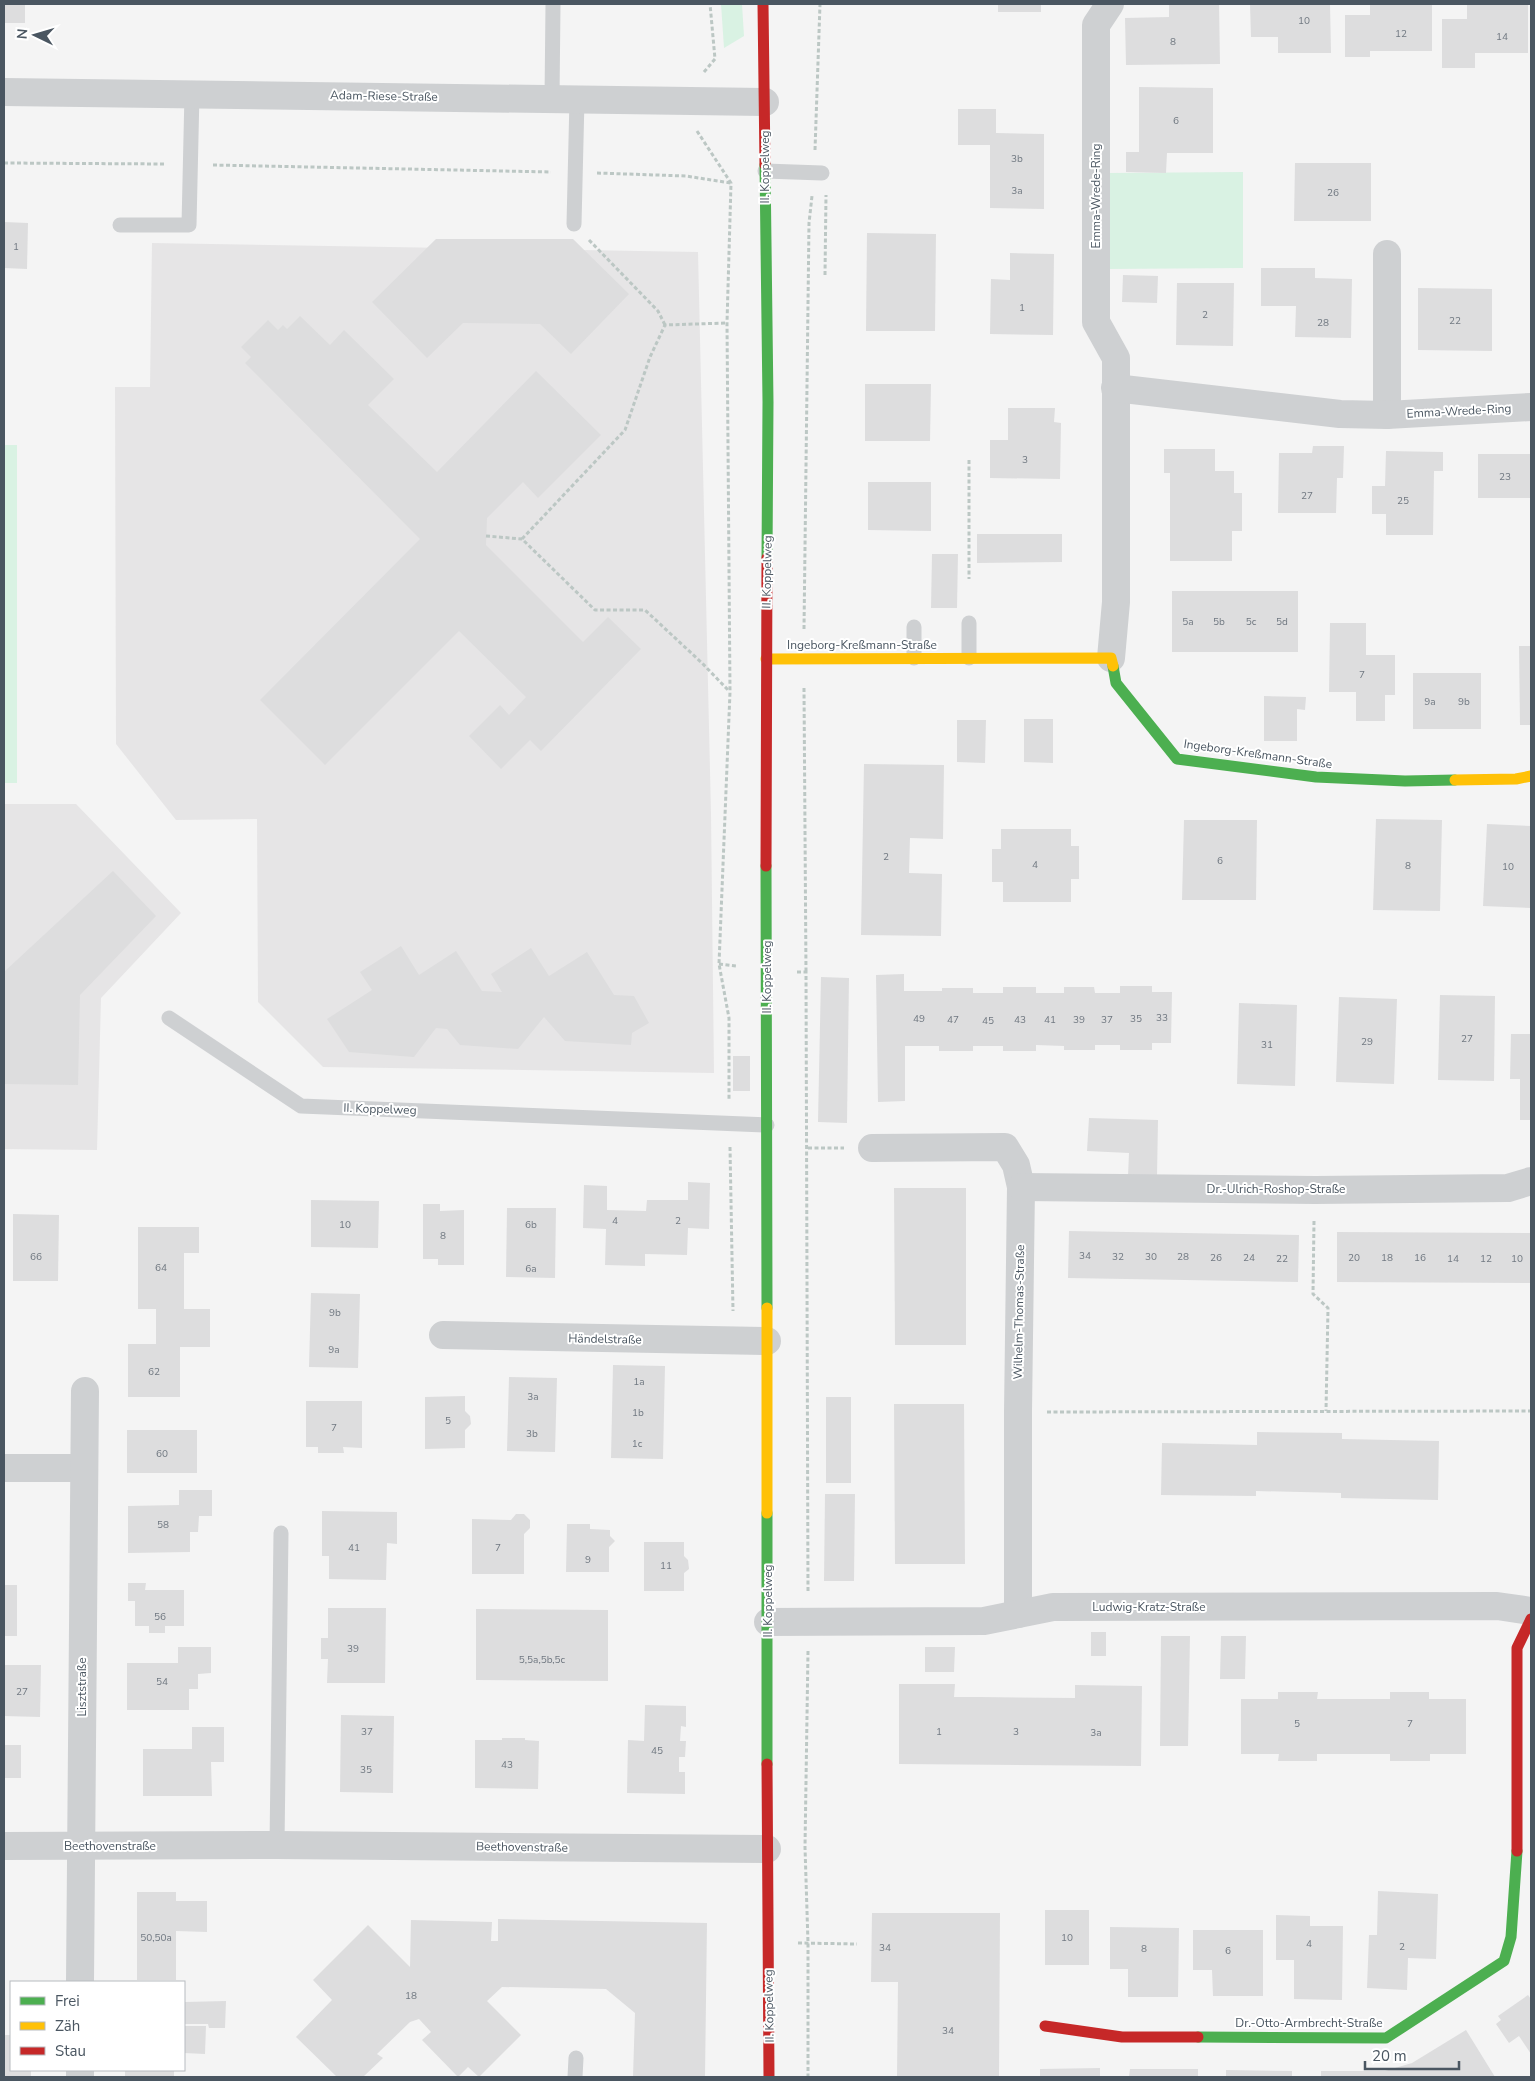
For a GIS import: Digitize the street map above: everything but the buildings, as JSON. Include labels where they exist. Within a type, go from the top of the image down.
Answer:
[{"type":"street","name":"II. Koppelweg","points":[[764,4],[768,402],[766,659],[767,1848],[769,2077]]},
{"type":"street","name":"Emma-Wrede-Ring","points":[[1110,4],[1096,25],[1096,322],[1116,358],[1116,602],[1110,658]]},
{"type":"street","name":"Adam-Riese-Straße","points":[[4,92],[765,102]]},
{"type":"street","points":[[1387,254],[1387,415]]},
{"type":"street","name":"Emma-Wrede-Ring","points":[[1115,388],[1340,414],[1387,415],[1531,407]]},
{"type":"street","name":"Ingeborg-Kreßmann-Straße","points":[[766,659],[1110,658],[1116,683],[1178,759],[1326,778],[1405,782],[1516,779],[1531,776]]},
{"type":"street","name":"Wilhelm-Thomas-Straße","points":[[872,1148],[1005,1147],[1016,1165],[1021,1187],[1018,1614]]},
{"type":"street","name":"Dr.-Ulrich-Roshop-Straße","points":[[1021,1187],[1315,1190],[1508,1188],[1531,1181]]},
{"type":"street","name":"Händelstraße","points":[[443,1336],[768,1341]]},
{"type":"street","name":"Lisztstraße","points":[[80,1981],[84,1391]]},
{"type":"street","points":[[4,1468],[84,1468]]},
{"type":"street","name":"Ludwig-Kratz-Straße","points":[[768,1622],[984,1621],[1063,1607],[1497,1606],[1531,1612]]},
{"type":"street","name":"Dr.-Otto-Armbrecht-Straße","points":[[1045,2026],[1122,2037],[1386,2038],[1504,1962],[1511,1937],[1517,1854],[1517,1648],[1531,1619]]},
{"type":"street","name":"Beethovenstraße","points":[[4,1846],[277,1845],[767,1848]]},
{"type":"lane","points":[[553,4],[575,173],[574,224]]},
{"type":"lane","points":[[120,226],[189,225],[192,93]]},
{"type":"lane","points":[[765,171],[818,173]]},
{"type":"lane","points":[[969,623],[969,658]]},
{"type":"lane","points":[[914,628],[914,658]]},
{"type":"lane","name":"II. Koppelweg","points":[[169,1018],[301,1106],[767,1125]]},
{"type":"lane","points":[[277,1845],[281,1533]]},
{"type":"lane","points":[[575,2077],[576,2058]]},
{"type":"path","points":[[710,4],[715,58],[694,84],[692,102],[695,127],[731,183],[727,323],[730,692],[719,964],[729,1018],[729,1124],[734,1341]]},
{"type":"path","points":[[806,972],[804,658],[808,223],[818,173],[820,4]]},
{"type":"path","points":[[4,162],[190,164],[686,176],[731,183],[765,192]]},
{"type":"path","points":[[825,275],[826,191]]},
{"type":"path","points":[[574,224],[658,311],[665,325]]},
{"type":"path","points":[[665,325],[727,323]]},
{"type":"path","points":[[522,539],[625,430],[650,357],[665,325]]},
{"type":"path","points":[[969,460],[969,579]]},
{"type":"path","points":[[486,536],[522,539],[596,610],[645,610],[702,662],[730,692]]},
{"type":"path","points":[[808,1148],[872,1148]]},
{"type":"path","points":[[1315,1190],[1313,1294],[1328,1308],[1326,1411]]},
{"type":"path","points":[[1018,1412],[1531,1411]]},
{"type":"path","points":[[808,1943],[857,1944]]},
{"type":"shaded area","points":[[152,243],[698,252],[711,814],[714,1073],[323,1067],[258,1002],[257,819],[176,820],[116,744],[115,387],[150,387]]},
{"type":"shaded area","points":[[4,804],[76,804],[181,913],[101,998],[97,1150],[4,1149]]},
{"type":"green space","points":[[721,4],[742,4],[744,36],[724,48]]},
{"type":"green space","points":[[1243,172],[1243,268],[1108,269],[1107,173]]},
{"type":"green space","points":[[4,445],[17,445],[17,783],[4,783]]},
{"type":"traffic: fast","points":[[765,165],[768,402],[767,558]]},
{"type":"traffic: fast","points":[[1113,666],[1116,683],[1177,759],[1316,777],[1405,781],[1455,780]]},
{"type":"traffic: fast","points":[[766,866],[767,1308]]},
{"type":"traffic: fast","points":[[767,1513],[767,1764]]},
{"type":"traffic: fast","points":[[1198,2037],[1386,2038],[1504,1961],[1511,1937],[1517,1851]]},
{"type":"traffic: slow","points":[[766,659],[1111,658],[1113,666]]},
{"type":"traffic: slow","points":[[1455,780],[1516,779],[1531,776]]},
{"type":"traffic: slow","points":[[767,1308],[767,1513]]},
{"type":"traffic: jam","points":[[763,4],[765,165]]},
{"type":"traffic: jam","points":[[766,866],[767,558]]},
{"type":"traffic: jam","points":[[1517,1851],[1517,1648],[1531,1619]]},
{"type":"traffic: jam","points":[[767,1764],[769,2077]]},
{"type":"traffic: jam","points":[[1045,2026],[1122,2037],[1198,2037]]}]
